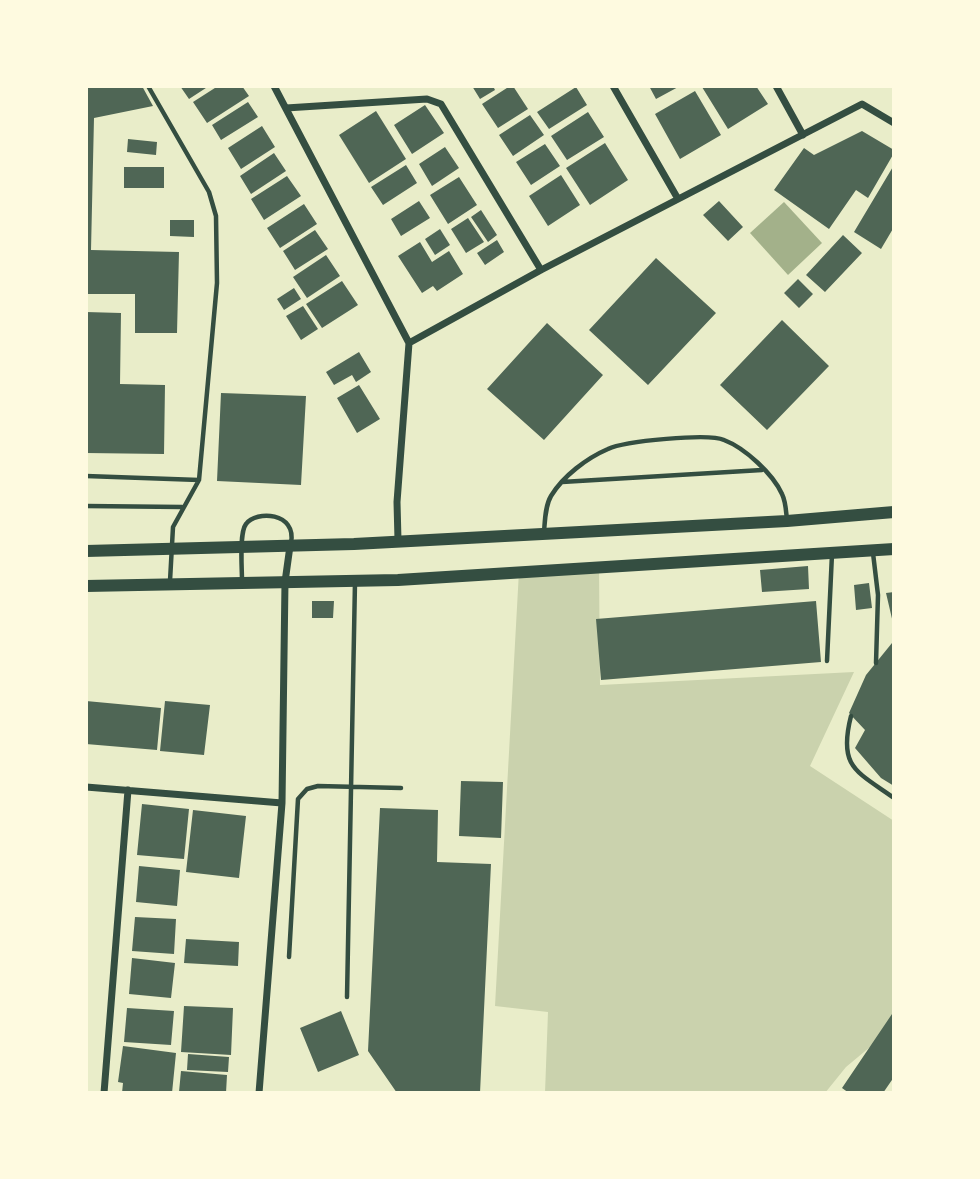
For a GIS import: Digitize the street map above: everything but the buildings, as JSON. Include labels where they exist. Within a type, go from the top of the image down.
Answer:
[{"type":"street","points":[[274,86],[409,343],[397,502],[398,540]]},
{"type":"street","points":[[613,86],[678,200]]},
{"type":"street","points":[[776,86],[803,135]]},
{"type":"street","points":[[286,108],[427,99],[442,104],[541,270]]},
{"type":"street","points":[[409,343],[541,270],[862,104],[894,123]]},
{"type":"street","points":[[86,551],[290,546],[787,521],[894,512]]},
{"type":"street","points":[[259,1093],[282,803],[285,582],[290,546]]},
{"type":"street","points":[[86,586],[355,581],[894,549]]},
{"type":"street","points":[[86,787],[282,803]]},
{"type":"street","points":[[104,1093],[128,790]]},
{"type":"lane","points":[[148,86],[208,192],[216,216],[217,282],[199,480],[173,527],[170,586]]},
{"type":"lane","points":[[544,532],[549,499],[561,482],[610,447],[685,438],[724,440],[764,470],[784,497],[787,521]]},
{"type":"lane","points":[[561,482],[764,470]]},
{"type":"lane","points":[[86,477],[199,480]]},
{"type":"lane","points":[[86,506],[182,507]]},
{"type":"lane","points":[[242,584],[242,547],[247,522],[278,517],[285,520],[292,529],[290,546]]},
{"type":"lane","points":[[873,551],[878,595],[876,663]]},
{"type":"lane","points":[[827,661],[832,553]]},
{"type":"lane","points":[[347,997],[355,581]]},
{"type":"lane","points":[[851,716],[844,742],[848,759],[858,772],[894,798]]},
{"type":"lane","points":[[289,957],[298,799],[307,789],[318,786],[401,788]]},
{"type":"shaded area","points":[[784,202],[822,243],[788,275],[750,233]]},
{"type":"shaded area","points":[[599,567],[600,685],[854,672],[810,766],[894,821],[894,1027],[846,1067],[825,1093],[545,1093],[548,1012],[495,1006],[519,571]]}]
